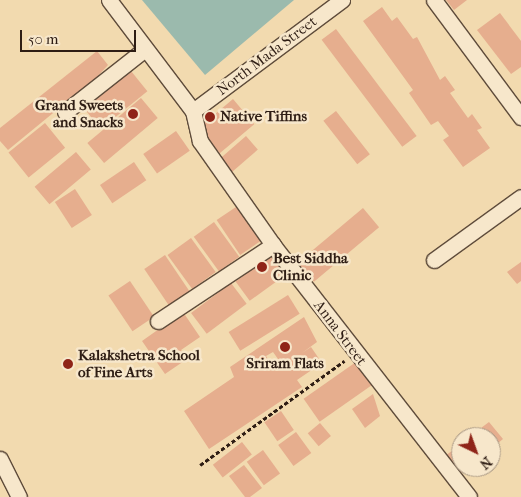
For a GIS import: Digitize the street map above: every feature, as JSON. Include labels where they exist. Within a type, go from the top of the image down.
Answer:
[{"type":"street","points":[[109,0],[193,111]]},
{"type":"street","name":"North Mada Street","points":[[193,111],[342,0]]},
{"type":"street","points":[[434,0],[521,117]]},
{"type":"street","points":[[65,112],[145,49]]},
{"type":"street","name":"Anna Street","points":[[193,111],[200,141],[273,245],[469,497]]},
{"type":"street","points":[[434,260],[521,197]]},
{"type":"street","points":[[158,321],[273,245]]},
{"type":"street","points":[[0,459],[19,497]]},
{"type":"path","points":[[200,465],[355,352]]},
{"type":"shaded area","points":[[142,0],[294,0],[205,75]]},
{"type":"building","points":[[446,0],[467,0],[454,10]]},
{"type":"building","points":[[382,7],[392,21],[397,17],[413,39],[417,37],[440,80],[445,76],[455,90],[450,93],[468,118],[472,114],[482,128],[477,130],[490,148],[463,167],[443,140],[449,136],[438,121],[431,125],[409,93],[413,90],[363,21]]},
{"type":"building","points":[[500,13],[521,41],[521,67],[511,74],[477,30]]},
{"type":"building","points":[[336,29],[417,136],[402,147],[322,40]]},
{"type":"building","points":[[97,51],[108,65],[97,77],[8,150],[0,141],[0,128]]},
{"type":"building","points":[[131,71],[147,91],[101,129],[84,109]]},
{"type":"building","points":[[141,98],[158,118],[104,163],[87,143]]},
{"type":"building","points":[[233,99],[254,124],[220,153],[199,128]]},
{"type":"building","points":[[336,111],[370,154],[357,164],[323,121]]},
{"type":"building","points":[[45,123],[65,148],[29,177],[8,153]]},
{"type":"building","points":[[176,131],[190,151],[157,174],[143,154]]},
{"type":"building","points":[[246,136],[258,150],[231,173],[220,159]]},
{"type":"building","points":[[76,152],[91,170],[49,204],[35,187]]},
{"type":"building","points":[[134,162],[146,180],[112,203],[100,185]]},
{"type":"building","points":[[75,189],[92,215],[72,228],[55,202]]},
{"type":"building","points":[[239,205],[262,240],[240,255],[217,220]]},
{"type":"building","points":[[363,208],[379,227],[314,282],[298,263]]},
{"type":"building","points":[[214,222],[239,257],[219,271],[194,237]]},
{"type":"building","points":[[191,238],[216,272],[192,289],[168,255]]},
{"type":"building","points":[[165,255],[190,292],[169,306],[144,269]]},
{"type":"building","points":[[272,255],[286,274],[250,301],[236,281]]},
{"type":"building","points":[[521,262],[521,281],[517,284],[507,272]]},
{"type":"building","points":[[130,281],[154,317],[132,331],[108,296]]},
{"type":"building","points":[[231,283],[247,304],[207,334],[191,313]]},
{"type":"building","points":[[288,295],[300,314],[240,351],[229,332]]},
{"type":"building","points":[[183,312],[200,337],[181,350],[187,359],[165,374],[142,341]]},
{"type":"building","points":[[304,317],[317,342],[302,353],[311,347],[322,363],[297,380],[302,387],[209,449],[184,411],[234,377],[230,367]],"holes":[[[273,352],[283,366],[276,371],[266,356]]]},
{"type":"building","points":[[356,362],[372,385],[320,422],[304,399]]},
{"type":"building","points":[[373,394],[380,416],[365,428],[352,409]]},
{"type":"building","points":[[281,411],[294,430],[277,441],[264,422]]},
{"type":"building","points":[[489,422],[493,427],[482,427]]},
{"type":"building","points":[[320,423],[331,436],[319,446],[308,433]]},
{"type":"building","points":[[296,432],[311,453],[293,466],[278,445]]},
{"type":"building","points":[[242,442],[252,455],[223,477],[213,465]]},
{"type":"building","points":[[263,450],[280,473],[264,485],[247,462]]},
{"type":"building","points":[[451,452],[451,464],[445,456]]},
{"type":"building","points":[[244,465],[262,488],[250,497],[245,497],[229,476]]},
{"type":"place","name":"Grand Sweets and Snacks","points":[[133,114]]},
{"type":"place","name":"Native Tiffins","points":[[210,117]]},
{"type":"place","name":"Best Siddha Clinic","points":[[262,267]]},
{"type":"place","name":"Sriram Flats","points":[[285,347]]},
{"type":"place","name":"Kalakshetra School of Fine Arts","points":[[68,364]]}]
